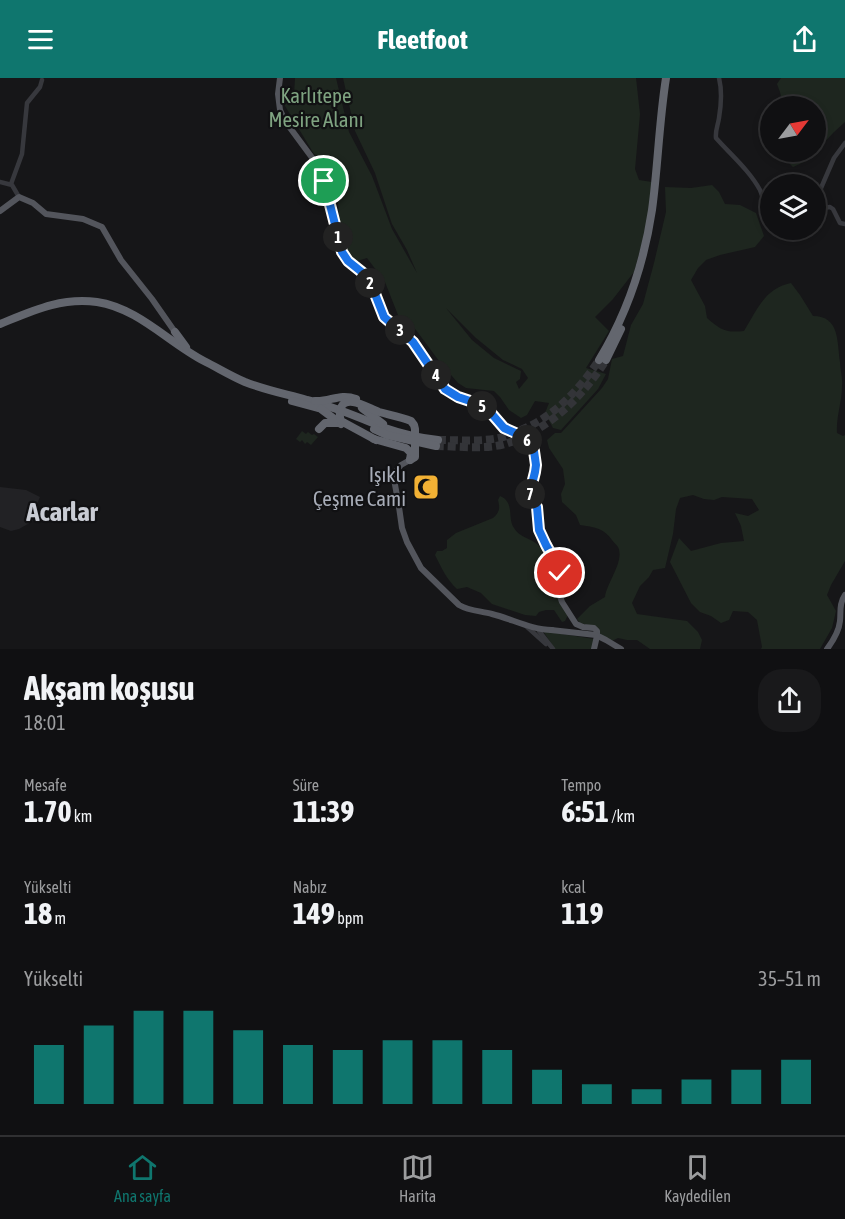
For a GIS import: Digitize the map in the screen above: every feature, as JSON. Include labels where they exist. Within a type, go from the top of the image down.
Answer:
[{"type":"highway","points":[[603,360],[615,344],[628,314],[648,251],[658,194],[667,78]]},
{"type":"highway","points":[[0,325],[57,306],[96,305],[118,311],[155,332],[176,340],[193,354],[246,382],[343,411],[390,433]]},
{"type":"highway","points":[[176,340],[203,364],[246,387],[344,416],[390,433]]},
{"type":"highway","points":[[308,400],[322,401],[345,396],[386,414]]},
{"type":"highway","points":[[343,423],[339,412],[341,407],[354,402],[411,421],[416,429],[412,457]]},
{"type":"highway","points":[[354,402],[382,423],[390,433]]},
{"type":"highway","points":[[324,411],[376,440],[406,448],[412,457]]},
{"type":"highway","points":[[324,411],[325,420],[318,429],[325,423],[343,423],[424,438],[437,443]]},
{"type":"main road","points":[[280,78],[278,89],[280,110],[285,121],[313,159],[324,181],[342,252],[348,261],[370,281],[384,317],[413,342],[445,389],[458,397],[479,404],[491,413],[504,428],[531,443],[536,465],[530,492],[531,498],[537,507],[539,530],[559,569],[558,590],[562,602],[576,624],[621,649]]},
{"type":"main road","points":[[0,211],[19,197],[33,203],[46,214],[83,219],[102,227],[121,260],[152,298],[176,340]]},
{"type":"main road","points":[[412,457],[397,470],[394,479],[402,528],[407,543],[418,565],[425,572],[464,608],[539,628],[596,636]]},
{"type":"main road","points":[[407,543],[425,572]]},
{"type":"main road","points":[[827,649],[838,628],[841,602],[845,595]]},
{"type":"street","points":[[719,78],[721,84],[716,138],[760,190]]},
{"type":"street","points":[[11,184],[22,154],[27,103],[40,87],[42,80]]},
{"type":"street","points":[[826,176],[834,158],[845,143]]},
{"type":"street","points":[[0,182],[11,184],[19,197]]},
{"type":"street","points":[[826,208],[833,209],[840,223],[845,224]]},
{"type":"street","points":[[521,623],[551,649]]},
{"type":"street","points":[[539,628],[551,649]]},
{"type":"shaded area","points":[[0,487],[26,490],[40,497],[33,513],[33,521],[11,531],[0,527]]},
{"type":"green space","name":"Karlıtepe Mesire Alanı","points":[[295,78],[336,78],[349,132],[372,176],[392,229],[417,273],[392,224],[375,173],[355,131],[343,78],[636,78],[640,114],[635,169],[639,180],[652,182],[644,236],[634,272],[613,299],[595,317],[609,331],[586,368],[606,374],[598,389],[561,430],[553,428],[545,413],[549,403],[535,401],[527,415],[521,418],[509,410],[494,391],[466,388],[458,383],[416,330],[398,315],[385,282],[367,258],[354,262],[341,237],[335,171],[314,154],[282,101],[294,95]],"holes":[[[446,308],[476,338],[503,360],[522,369],[528,378],[519,389],[516,382],[520,379],[521,371],[494,358],[472,340]]]},
{"type":"green space","points":[[781,78],[845,78],[845,122],[826,140],[826,96],[781,96],[777,84]]},
{"type":"green space","points":[[788,162],[804,162],[793,167]]},
{"type":"green space","points":[[712,185],[719,192],[725,204],[740,205],[756,213],[760,224],[761,240],[755,247],[706,260],[691,280],[705,306],[707,318],[724,330],[744,331],[768,295],[791,283],[813,316],[828,320],[836,331],[842,383],[837,433],[845,435],[845,561],[827,595],[836,611],[832,628],[820,649],[761,649],[757,620],[748,612],[733,611],[729,620],[721,623],[700,612],[691,603],[670,562],[679,538],[691,551],[721,543],[744,541],[735,513],[748,516],[759,510],[752,499],[722,497],[714,500],[693,495],[680,498],[665,568],[653,570],[640,586],[632,603],[637,614],[687,621],[698,632],[702,640],[700,649],[650,649],[637,640],[618,638],[612,641],[602,636],[596,627],[580,623],[577,619],[590,606],[605,597],[620,553],[618,546],[606,533],[594,527],[580,525],[576,515],[562,502],[561,494],[565,484],[563,469],[549,448],[547,440],[555,433],[561,433],[602,388],[608,379],[612,359],[623,356],[631,325],[643,304],[654,263],[666,212],[665,187],[691,188]]},
{"type":"green space","points":[[302,431],[318,437],[311,445],[307,442],[305,444],[302,440],[300,442],[296,439]]},
{"type":"green space","points":[[500,496],[508,502],[514,528],[539,546],[548,567],[556,575],[568,615],[565,621],[562,622],[554,610],[539,612],[536,616],[525,615],[492,604],[481,593],[467,587],[457,589],[447,577],[435,555],[437,551],[447,548],[447,540],[456,533],[493,518],[499,510]]},
{"type":"green space","points":[[543,631],[594,639],[593,649],[555,649]]},
{"type":"tunnel","points":[[438,440],[499,438],[533,424],[565,401],[599,360]]},
{"type":"tunnel","points":[[436,446],[488,447],[505,444],[535,431],[563,411],[597,374],[606,360]]},
{"type":"place","name":"Işıklı Çeşme Cami","points":[[426,487]]},
{"type":"district","name":"Acarlar","points":[[62,512]]},
{"type":"route","points":[[324,181],[342,252],[348,261],[370,281],[384,317],[413,342],[445,389],[451,394],[486,408],[504,428],[517,433],[531,443],[536,465],[530,492],[531,498],[537,507],[539,530],[560,573]]}]
